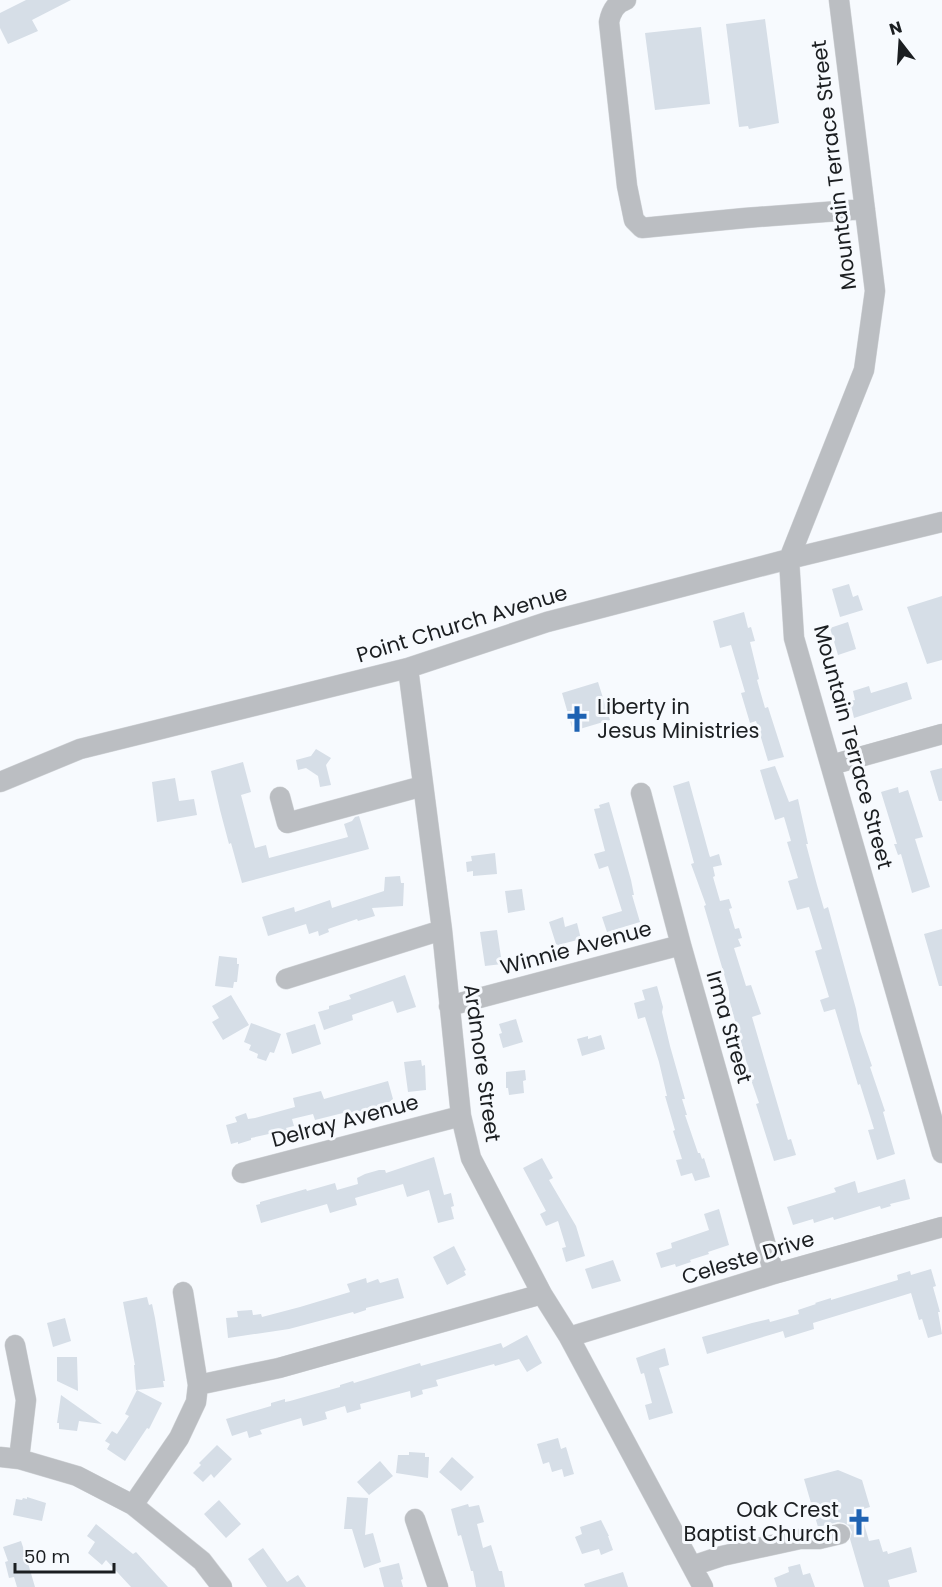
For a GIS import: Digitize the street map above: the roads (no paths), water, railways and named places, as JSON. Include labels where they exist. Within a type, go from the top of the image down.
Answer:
[{"type":"street","points":[[626,0],[612,11],[609,22],[627,186],[634,220],[642,228],[865,209]]},
{"type":"street","name":"Mountain Terrace Street","points":[[839,0],[875,291],[864,370],[789,560],[794,638],[942,1153]]},
{"type":"street","name":"Point Church Avenue","points":[[0,782],[80,749],[408,668],[547,622],[942,522]]},
{"type":"street","name":"Ardmore Street","points":[[408,668],[442,930],[461,1116],[471,1158],[542,1294],[569,1337],[703,1587]]},
{"type":"street","points":[[831,765],[942,734]]},
{"type":"street","points":[[280,797],[287,823],[423,786]]},
{"type":"street","name":"Irma Street","points":[[641,793],[681,945],[774,1274]]},
{"type":"street","points":[[286,979],[442,930]]},
{"type":"street","name":"Winnie Avenue","points":[[449,1006],[681,945]]},
{"type":"street","name":"Delray Avenue","points":[[242,1173],[461,1116]]},
{"type":"street","name":"Celeste Drive","points":[[569,1337],[774,1274],[942,1227]]},
{"type":"street","points":[[133,1505],[179,1438],[196,1402],[198,1384],[183,1292]]},
{"type":"street","points":[[198,1384],[279,1368],[542,1294]]},
{"type":"street","points":[[15,1345],[26,1400],[10,1458],[76,1476],[133,1505],[202,1561],[222,1587]]},
{"type":"street","points":[[416,1519],[438,1587]]},
{"type":"street","points":[[692,1566],[722,1556],[800,1539],[819,1539],[840,1534]]},
{"type":"place","name":"Liberty in Jesus Ministries","points":[[577,719]]},
{"type":"place","name":"Oak Crest Baptist Church","points":[[859,1522]]}]
